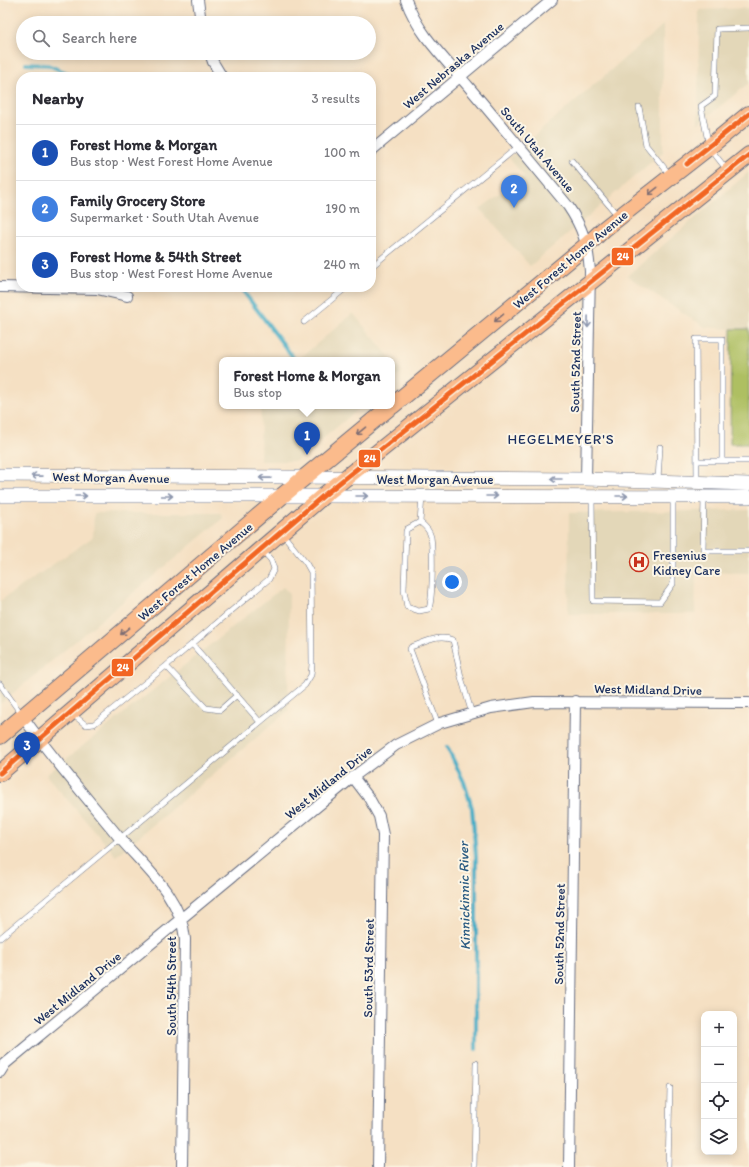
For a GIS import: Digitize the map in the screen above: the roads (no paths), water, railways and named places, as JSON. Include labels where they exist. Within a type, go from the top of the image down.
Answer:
[{"type":"main road","name":"West Forest Home Avenue","points":[[395,404],[587,245],[604,228],[709,147],[749,114]]},
{"type":"main road","name":"West Forest Home Avenue","points":[[0,773],[344,478],[749,155]]},
{"type":"main road","name":"West Forest Home Avenue","points":[[0,736],[282,496],[388,409]]},
{"type":"street","points":[[198,0],[200,16]]},
{"type":"street","points":[[406,0],[410,11],[428,41],[460,76]]},
{"type":"street","name":"West Nebraska Avenue","points":[[376,146],[552,0]]},
{"type":"street","points":[[212,60],[219,72]]},
{"type":"street","name":"South Utah Avenue","points":[[460,76],[568,206],[578,222],[587,245]]},
{"type":"street","name":"South 52nd Street","points":[[586,480],[590,271],[587,245]]},
{"type":"street","points":[[0,287],[16,287]]},
{"type":"street","points":[[110,292],[127,296]]},
{"type":"street","name":"West Morgan Avenue","points":[[0,476],[586,480],[749,484]]},
{"type":"street","points":[[586,480],[592,496]]},
{"type":"street","name":"West Morgan Avenue","points":[[0,496],[749,497]]},
{"type":"street","name":"South 52nd Street","points":[[569,1167],[575,701]]},
{"type":"street","name":"West Midland Drive","points":[[0,1072],[5,1064],[353,777],[396,745],[438,724],[491,708],[534,702],[749,702]]},
{"type":"street","name":"South 54th Street","points":[[23,717],[39,740],[166,891],[181,918],[185,938],[182,1167]]},
{"type":"street","name":"South 53rd Street","points":[[353,777],[369,798],[379,816],[383,835],[378,1167]]},
{"type":"lane","points":[[729,172],[709,147],[701,106],[715,96],[717,29],[749,28]]},
{"type":"lane","points":[[639,107],[646,145],[672,176]]},
{"type":"lane","points":[[376,264],[519,146]]},
{"type":"lane","points":[[572,161],[619,217]]},
{"type":"lane","points":[[304,322],[341,292]]},
{"type":"lane","points":[[697,483],[696,339],[722,339],[722,461]]},
{"type":"lane","points":[[658,482],[660,447]]},
{"type":"lane","points":[[697,461],[749,461]]},
{"type":"lane","points":[[420,522],[422,496]]},
{"type":"lane","points":[[592,496],[593,601],[660,602],[673,584],[673,496]]},
{"type":"lane","points":[[704,497],[703,549],[705,551],[749,551]]},
{"type":"lane","points":[[420,522],[427,528],[431,536],[431,603],[429,609],[413,610],[407,607],[404,590],[406,531],[420,522]]},
{"type":"lane","points":[[0,938],[305,684],[310,675],[312,664],[310,572],[306,563],[281,532]]},
{"type":"lane","points":[[71,713],[86,725],[94,724],[166,666],[269,578],[274,569],[271,560],[261,548]]},
{"type":"lane","points":[[438,724],[410,650],[411,647],[439,637],[446,637],[453,640],[461,677],[472,714]]},
{"type":"lane","points":[[192,644],[260,722]]},
{"type":"lane","points":[[166,666],[206,708],[220,710],[236,694]]},
{"type":"lane","points":[[0,684],[23,717]]},
{"type":"lane","points":[[474,1167],[476,1064]]},
{"type":"lane","points":[[668,1167],[670,1088]]},
{"type":"waterway","name":"Kinnickinnic River","points":[[26,64],[48,65],[65,72]]},
{"type":"waterway","name":"Kinnickinnic River","points":[[244,292],[293,357]]},
{"type":"waterway","name":"Kinnickinnic River","points":[[447,747],[464,782],[472,808],[476,856],[476,1049]]},
{"type":"place","name":"Family Grocery Store","points":[[514,208]]},
{"type":"place","name":"Forest Home & Morgan","points":[[307,455]]},
{"type":"place","name":"Fresenius Kidney Care","points":[[639,562]]},
{"type":"place","name":"Forest Home & 54th Street","points":[[27,765]]},
{"type":"district","name":"HEGELMEYER'S","points":[[561,439]]}]
